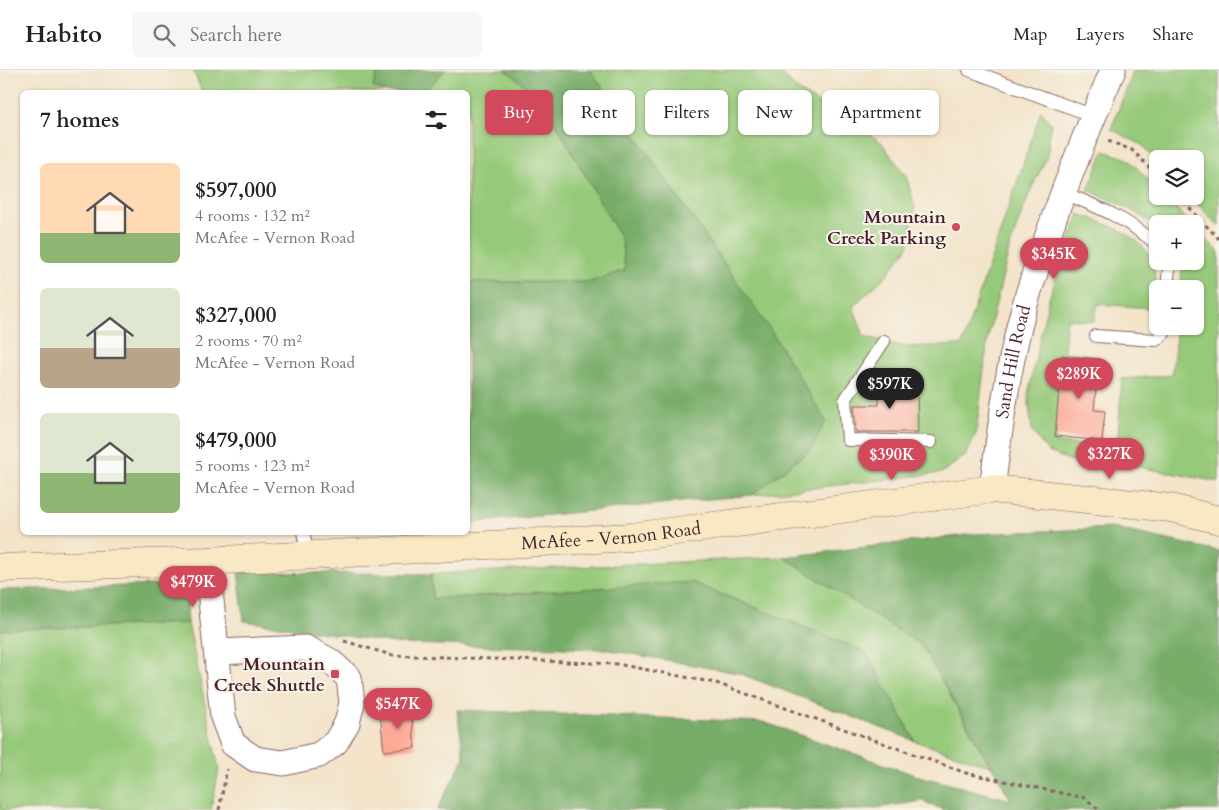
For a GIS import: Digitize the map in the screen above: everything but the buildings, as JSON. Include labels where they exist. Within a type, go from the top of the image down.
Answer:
[{"type":"main road","name":"McAfee - Vernon Road","points":[[0,568],[207,561],[306,544],[631,537],[992,488],[1171,508],[1219,520]]},
{"type":"street","name":"Sand Hill Road","points":[[992,488],[1005,391],[1029,292],[1090,124],[1113,70]]},
{"type":"street","points":[[207,561],[218,652],[223,717],[232,744],[255,759],[283,762],[318,755],[336,742],[347,724],[352,703],[349,678],[330,661],[306,648],[218,652]]},
{"type":"lane","points":[[969,70],[1090,124]]},
{"type":"lane","points":[[1064,194],[1103,209],[1134,225],[1149,238]]},
{"type":"lane","points":[[1096,336],[1156,340],[1162,335]]},
{"type":"lane","points":[[884,340],[845,400],[848,440],[931,442]]},
{"type":"path","points":[[1090,124],[1132,150],[1149,167]]},
{"type":"path","points":[[1187,205],[1219,239]]},
{"type":"path","points":[[340,640],[391,654],[617,664],[716,683],[966,773],[1085,798],[1099,810]]},
{"type":"path","points":[[219,810],[232,744]]},
{"type":"green space","points":[[193,70],[378,70],[373,87],[381,90],[201,90]]},
{"type":"green space","points":[[378,70],[445,70],[426,90],[381,90],[373,87]]},
{"type":"green space","points":[[445,70],[506,70],[530,90],[485,90],[485,135],[553,135],[553,119],[621,238],[625,270],[590,282],[470,282],[470,90],[426,90]]},
{"type":"green space","points":[[506,70],[590,70],[604,90],[563,90],[563,135],[635,135],[773,334],[826,421],[811,449],[752,495],[470,523],[470,282],[590,282],[625,270],[621,238],[553,119],[553,90],[530,90]]},
{"type":"green space","points":[[590,70],[779,70],[798,90],[738,90],[738,135],[812,135],[812,99],[822,105],[822,135],[870,135],[881,142],[906,176],[915,207],[908,247],[887,275],[853,306],[864,336],[905,347],[962,345],[1041,111],[1051,124],[1047,157],[1029,194],[1010,245],[988,337],[976,433],[965,456],[941,473],[752,495],[811,449],[773,334],[635,135],[635,90],[604,90]]},
{"type":"green space","points":[[1134,70],[1219,70],[1219,227],[1198,205],[1204,205],[1204,150],[1149,150],[1149,153],[1142,145],[1111,129]]},
{"type":"green space","points":[[1104,151],[1128,159],[1149,181],[1149,205],[1173,205],[1183,215],[1149,215],[1149,221],[1129,209],[1088,190]]},
{"type":"green space","points":[[1079,214],[1104,223],[1128,235],[1147,252],[1149,256],[1149,270],[1154,270],[1155,277],[1155,280],[1149,280],[1149,308],[1098,304],[1094,321],[1067,319],[1055,443],[1117,447],[1122,379],[1172,375],[1176,335],[1204,335],[1204,280],[1181,280],[1182,270],[1204,270],[1204,237],[1219,252],[1219,482],[1133,466],[1077,463],[1048,452],[1032,431],[1028,395],[1048,301]]},
{"type":"green space","points":[[1113,528],[1219,551],[1219,810],[945,810],[922,801],[862,810],[437,810],[464,758],[457,710],[763,722],[915,775],[1011,800],[922,646],[784,557],[975,534]]},
{"type":"green space","points":[[784,557],[922,646],[990,766],[915,741],[866,652],[691,582],[433,599],[431,574]]},
{"type":"green space","points":[[238,572],[431,574],[433,599],[691,582],[866,652],[915,741],[738,673],[604,649],[401,644],[244,621]]},
{"type":"green space","points":[[186,584],[188,623],[0,630],[0,590]]},
{"type":"green space","points":[[188,623],[219,770],[211,810],[0,810],[0,630]]},
{"type":"place","name":"Mountain Creek Parking","points":[[956,227]]},
{"type":"place","name":"Mountain Creek Shuttle","points":[[335,674]]}]
